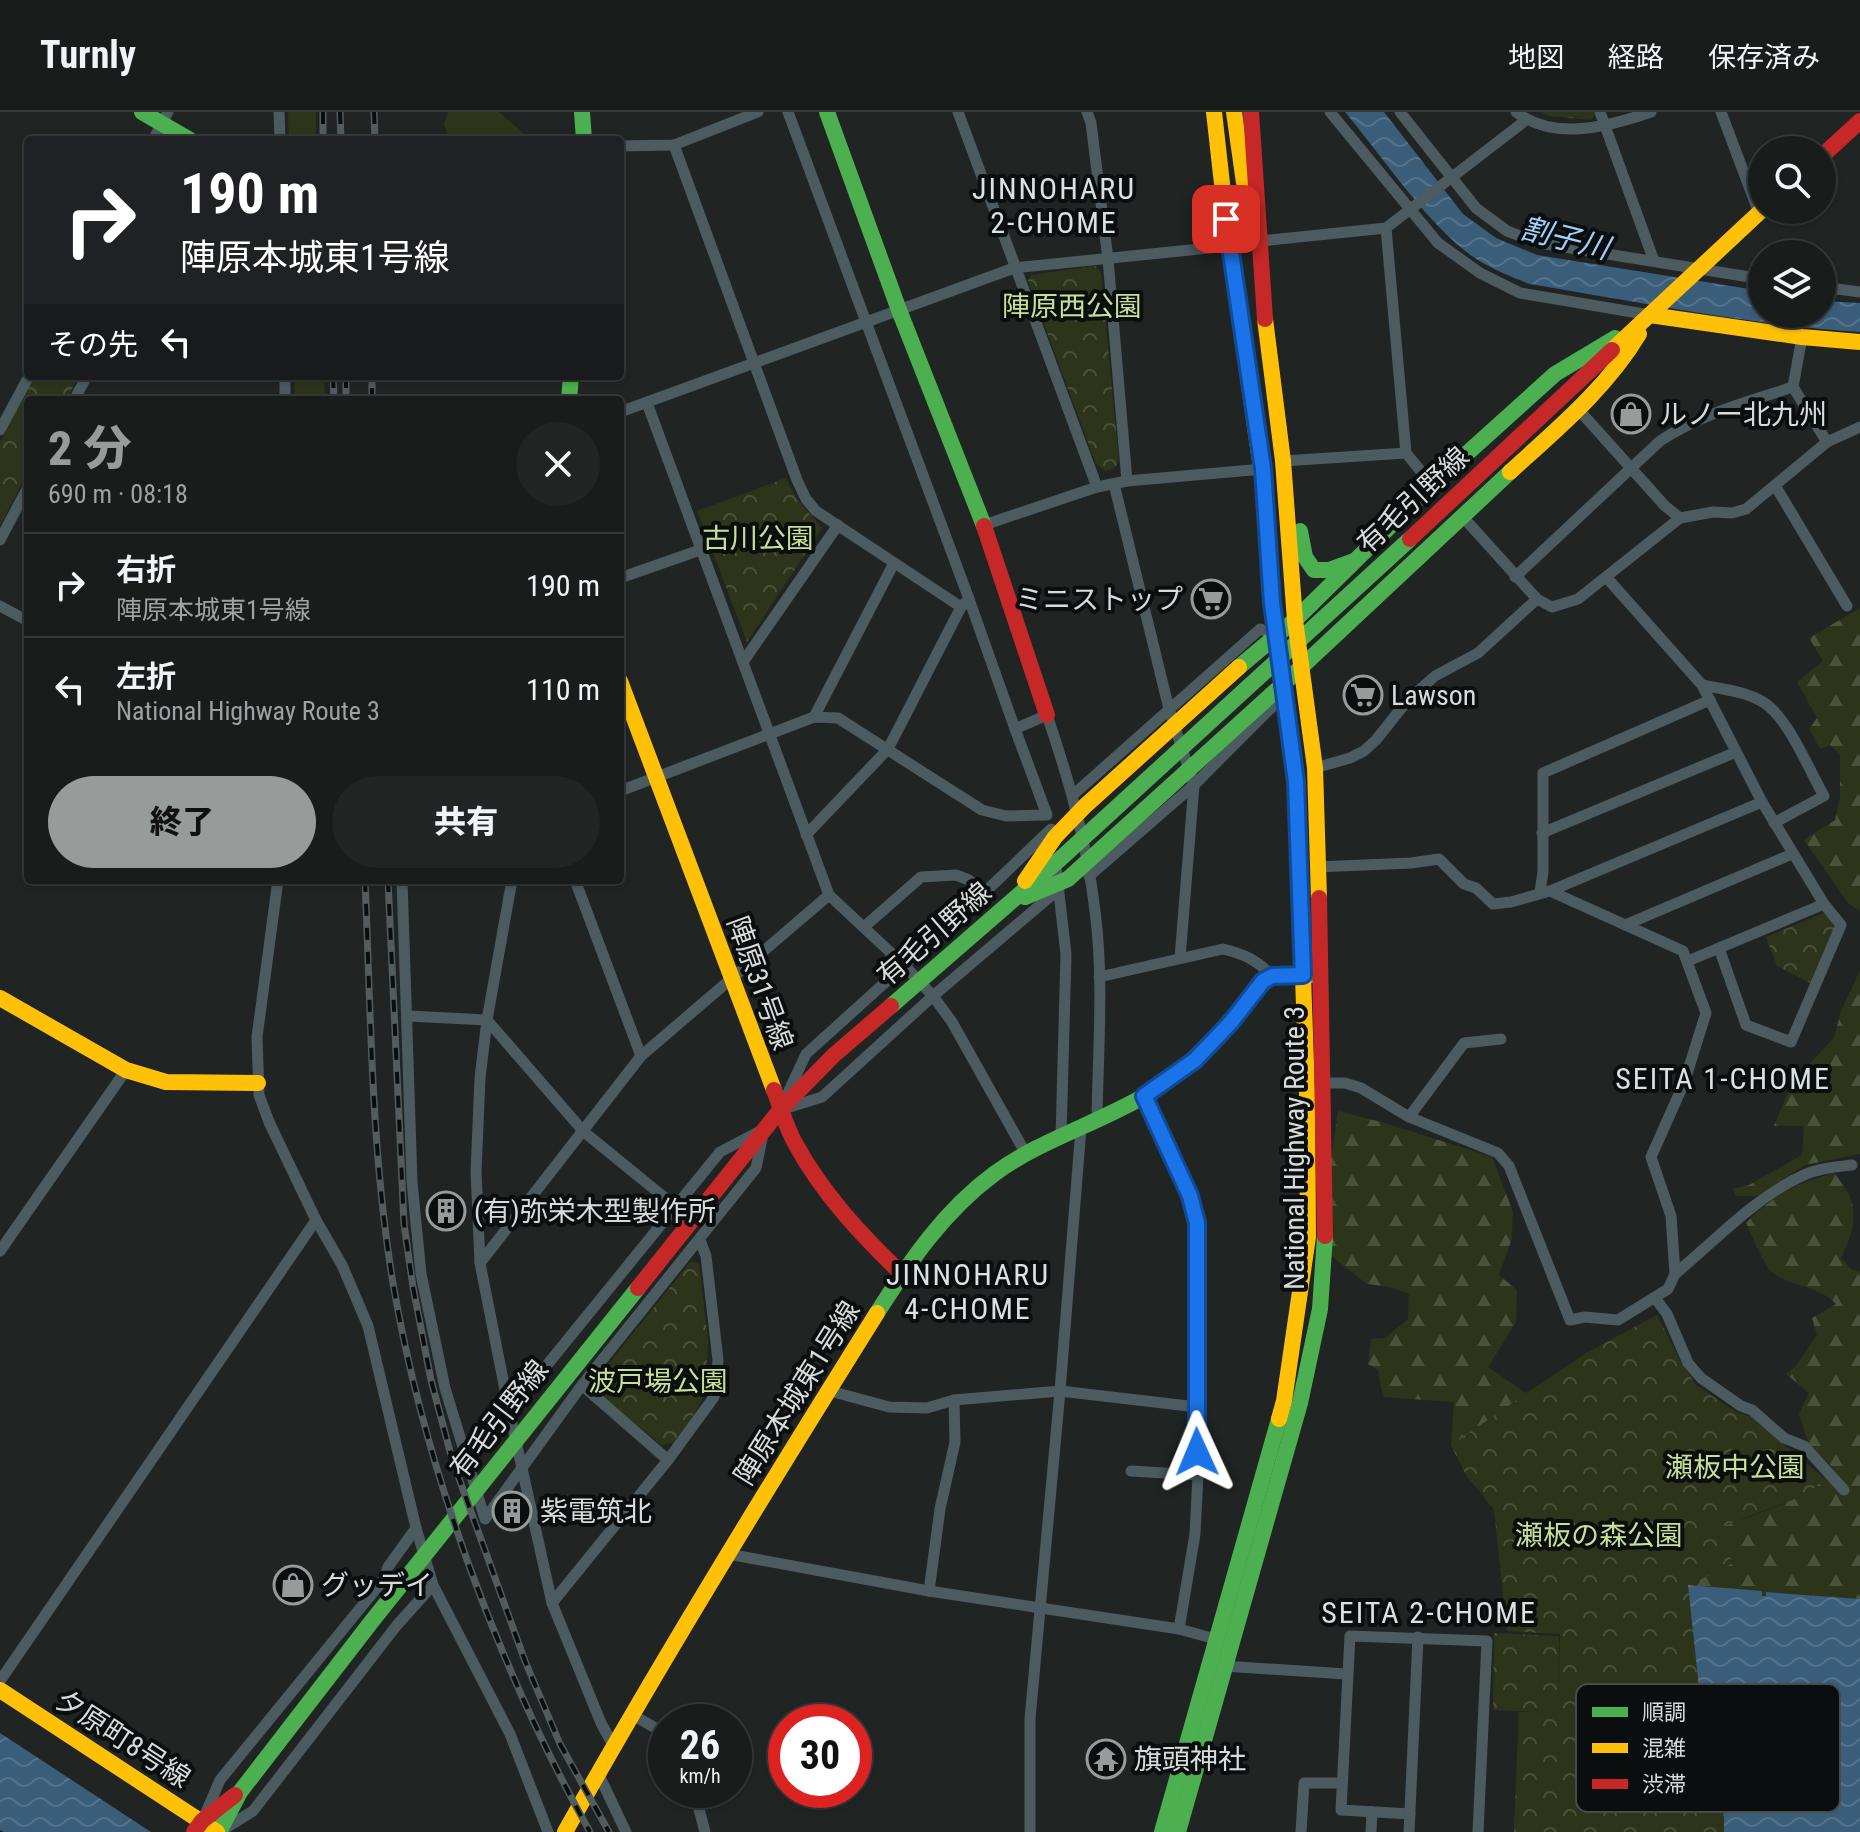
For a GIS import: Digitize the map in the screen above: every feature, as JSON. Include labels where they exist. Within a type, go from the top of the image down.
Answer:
[{"type":"main road","points":[[142,112],[165,118],[185,136]]},
{"type":"main road","points":[[582,112],[584,136]]},
{"type":"main road","points":[[827,112],[899,310],[984,525],[1047,715]]},
{"type":"main road","name":"National Highway Route 3","points":[[1162,1832],[1300,1403],[1320,1309],[1325,1237],[1324,1083],[1311,974],[1296,782],[1281,686],[1263,469],[1229,246],[1214,112]]},
{"type":"main road","points":[[1234,112],[1244,182],[1261,241]]},
{"type":"main road","name":"National Highway Route 3","points":[[1224,1641],[1284,1401],[1308,1237],[1311,974],[1316,867],[1315,768],[1300,666],[1283,461],[1266,326],[1251,112]]},
{"type":"main road","points":[[1836,143],[1860,121]]},
{"type":"main road","name":"有毛引野線","points":[[218,1832],[240,1792],[372,1621],[780,1110],[834,1055],[1011,902],[1318,625],[1748,223]]},
{"type":"main road","points":[[1011,902],[1068,879],[1281,686],[1578,409],[1630,349],[1657,310]]},
{"type":"main road","points":[[1011,902],[1055,837],[1085,806],[1295,620],[1432,485],[1555,374],[1657,310],[1802,337],[1860,342]]},
{"type":"main road","points":[[1283,461],[1297,510],[1303,554],[1309,567],[1319,572],[1329,572],[1354,561]]},
{"type":"main road","name":"陣原31号線","points":[[624,692],[793,1140],[835,1206],[863,1238],[902,1274]]},
{"type":"main road","points":[[1272,976],[1311,974]]},
{"type":"main road","name":"陣原本城東1号線","points":[[565,1832],[631,1714],[728,1554],[902,1274],[937,1226],[995,1173],[1026,1154],[1144,1096],[1195,1060],[1232,1021],[1256,988],[1272,976]]},
{"type":"main road","points":[[0,998],[126,1070]]},
{"type":"main road","points":[[0,1007],[126,1070],[166,1082],[258,1083]]},
{"type":"main road","name":"National Highway Route 3","points":[[1178,1832],[1217,1664]]},
{"type":"main road","name":"夕原町8号線","points":[[0,1690],[198,1827],[218,1832]]},
{"type":"main road","name":"有毛引野線","points":[[198,1827],[240,1792]]},
{"type":"street","points":[[279,112],[280,136]]},
{"type":"street","points":[[624,146],[674,145],[758,112]]},
{"type":"street","points":[[788,112],[965,603],[1051,829],[1066,954],[1061,1137]]},
{"type":"street","points":[[958,112],[1097,487]]},
{"type":"street","points":[[1087,112],[1091,123],[1108,259],[1127,481]]},
{"type":"street","points":[[1330,112],[1413,207],[1438,243],[1480,273],[1520,293],[1657,310]]},
{"type":"street","points":[[1400,112],[1448,178],[1476,208],[1507,231],[1539,243],[1748,277]]},
{"type":"street","points":[[1600,112],[1654,261]]},
{"type":"street","points":[[1261,241],[1386,228],[1521,116],[1541,125],[1586,129],[1605,127],[1651,112]]},
{"type":"street","points":[[1721,112],[1748,181]]},
{"type":"street","points":[[155,136],[165,118]]},
{"type":"street","points":[[674,145],[806,499],[816,511],[894,563],[965,603]]},
{"type":"street","points":[[1386,228],[1406,453],[1432,485]]},
{"type":"street","points":[[624,411],[1014,268],[1229,246]]},
{"type":"street","points":[[1836,289],[1860,292]]},
{"type":"street","points":[[1802,337],[1793,387],[1827,442]]},
{"type":"street","points":[[0,430],[27,380]]},
{"type":"street","points":[[1515,577],[1660,441],[1709,414],[1793,387]]},
{"type":"street","points":[[647,403],[829,895],[933,996],[952,1022],[1026,1154]]},
{"type":"street","points":[[1578,409],[1665,506],[1680,518]]},
{"type":"street","points":[[1463,517],[1515,577],[1537,599],[1552,607],[1578,599],[1680,518],[1746,509],[1827,442],[1860,427]]},
{"type":"street","points":[[1283,461],[1406,453]]},
{"type":"street","points":[[984,525],[1097,487],[1127,481],[1263,469]]},
{"type":"street","points":[[1114,484],[1169,709],[1194,785],[1180,958]]},
{"type":"street","points":[[1776,487],[1847,606]]},
{"type":"street","points":[[0,540],[24,495]]},
{"type":"street","points":[[743,662],[838,525]]},
{"type":"street","points":[[624,577],[700,550]]},
{"type":"street","points":[[814,717],[894,563]]},
{"type":"street","points":[[1607,578],[1702,685],[1774,823],[1824,904],[1841,925],[1791,1042],[1746,1025],[1719,948]]},
{"type":"street","points":[[1315,768],[1364,751],[1407,701],[1435,676],[1478,653],[1537,599]]},
{"type":"street","points":[[806,835],[888,749],[965,603]]},
{"type":"street","points":[[0,606],[24,619]]},
{"type":"street","points":[[1074,794],[1260,629],[1276,635]]},
{"type":"street","points":[[1702,685],[1746,695],[1776,712],[1824,796],[1774,823]]},
{"type":"street","points":[[1089,876],[1194,785],[1271,708],[1281,686]]},
{"type":"street","points":[[1545,891],[1543,773],[1710,700]]},
{"type":"street","points":[[1015,729],[1047,715],[1074,794],[1095,912],[1099,977],[1097,1119]]},
{"type":"street","points":[[624,790],[814,717],[838,718],[982,810],[1006,816],[1047,815]]},
{"type":"street","points":[[1542,833],[1736,752]]},
{"type":"street","points":[[1316,867],[1439,859],[1464,884],[1476,888],[1493,904],[1511,902],[1762,802]]},
{"type":"street","points":[[780,1110],[806,1054],[1051,829]]},
{"type":"street","points":[[1625,925],[1792,854]]},
{"type":"street","points":[[864,927],[921,877],[956,875],[969,880],[983,894]]},
{"type":"street","points":[[277,884],[257,1037],[259,1095],[316,1220],[342,1265],[368,1326],[416,1528],[433,1585],[510,1734],[548,1832]]},
{"type":"street","points":[[402,884],[412,1182],[421,1274],[445,1388],[485,1519],[582,1385],[756,1168],[764,1129]]},
{"type":"street","points":[[511,884],[480,1078],[476,1172],[480,1263],[552,1603],[613,1745]]},
{"type":"street","points":[[576,884],[641,1056]]},
{"type":"street","points":[[780,1110],[822,1097],[933,996],[1059,889]]},
{"type":"street","points":[[1545,891],[1683,951],[1706,1013],[1684,1083],[1651,1157],[1671,1216],[1675,1274]]},
{"type":"street","points":[[480,1263],[641,1056],[829,895]]},
{"type":"street","points":[[1688,961],[1824,904]]},
{"type":"street","points":[[1099,977],[1223,949],[1259,962],[1272,976]]},
{"type":"street","points":[[408,1016],[487,1020],[584,1132],[675,1206]]},
{"type":"street","points":[[1409,1117],[1464,1043],[1501,1039]]},
{"type":"street","points":[[0,1251],[126,1070]]},
{"type":"street","points":[[1324,1083],[1345,1083],[1361,1088],[1409,1117],[1498,1153],[1509,1166],[1570,1320],[1585,1317],[1618,1320],[1668,1289],[1675,1274],[1769,1196],[1803,1175],[1824,1168],[1852,1165]]},
{"type":"street","points":[[1144,1096],[1190,1196],[1197,1223],[1198,1475],[1195,1534],[1179,1629]]},
{"type":"street","points":[[1030,1832],[1030,1719],[1081,1128]]},
{"type":"street","points":[[469,1461],[720,1152],[764,1129]]},
{"type":"street","points":[[0,1681],[316,1220]]},
{"type":"street","points":[[552,1603],[668,1460],[714,1397],[718,1360],[706,1256],[700,1240]]},
{"type":"street","points":[[1655,1298],[1667,1314],[1688,1363],[1701,1378],[1741,1406],[1752,1410],[1784,1438],[1804,1446],[1844,1490]]},
{"type":"street","points":[[582,1385],[668,1460]]},
{"type":"street","points":[[830,1391],[889,1407],[927,1408],[954,1400],[1060,1391],[1197,1407]]},
{"type":"street","points":[[929,1591],[940,1509],[955,1442],[954,1400]]},
{"type":"street","points":[[1131,1471],[1198,1475]]},
{"type":"street","points":[[198,1827],[220,1780],[384,1579],[388,1567],[416,1528]]},
{"type":"street","points":[[728,1554],[929,1591],[1179,1629],[1224,1641]]},
{"type":"street","points":[[218,1832],[253,1811],[397,1625],[433,1585]]},
{"type":"street","points":[[1410,1814],[1341,1810],[1350,1636],[1487,1641],[1478,1832]]},
{"type":"street","points":[[1409,1832],[1418,1637]]},
{"type":"street","points":[[1217,1664],[1346,1674]]},
{"type":"street","points":[[631,1714],[648,1724]]},
{"type":"street","points":[[598,1773],[626,1832]]},
{"type":"street","points":[[1301,1832],[1304,1783],[1341,1783]]},
{"type":"street","points":[[699,1808],[705,1832]]},
{"type":"street","points":[[1371,1832],[1372,1812]]},
{"type":"green space","points":[[288,112],[316,112],[316,136],[289,136]]},
{"type":"green space","points":[[448,112],[499,112],[526,136],[448,136],[444,125]]},
{"type":"green space","points":[[1540,112],[1594,112],[1595,115],[1591,120],[1550,116]]},
{"type":"green space","name":"陣原西公園","points":[[1095,266],[1101,273],[1119,462],[1106,471],[1096,464],[1028,281],[1031,275]]},
{"type":"green space","points":[[33,380],[77,380],[68,396],[24,396]]},
{"type":"green space","points":[[294,380],[324,380],[325,396],[295,396]]},
{"type":"green space","points":[[24,397],[24,480],[0,525],[0,442]]},
{"type":"green space","name":"古川公園","points":[[786,478],[796,498],[822,528],[747,642],[697,511]]},
{"type":"green space","points":[[1860,608],[1860,911],[1848,903],[1804,840],[1835,820],[1840,797],[1840,755],[1830,745],[1820,749],[1809,729],[1817,718],[1797,682],[1823,661],[1809,638]]},
{"type":"green space","points":[[1824,913],[1833,919],[1834,929],[1810,983],[1777,966],[1766,937]]},
{"type":"green space","points":[[1860,971],[1860,1154],[1805,1165],[1757,1196],[1736,1196],[1733,1189],[1749,1185],[1802,1155],[1804,1126],[1774,1126],[1793,1081],[1834,1038],[1841,1011]]},
{"type":"green space","points":[[1338,1111],[1492,1157],[1513,1212],[1512,1238],[1499,1275],[1517,1290],[1516,1322],[1488,1367],[1526,1393],[1588,1352],[1622,1378],[1716,1529],[1795,1498],[1822,1480],[1833,1468],[1809,1444],[1799,1414],[1809,1393],[1786,1374],[1795,1367],[1817,1335],[1812,1318],[1836,1304],[1822,1294],[1773,1273],[1746,1223],[1786,1191],[1834,1173],[1848,1194],[1854,1213],[1853,1223],[1841,1258],[1851,1269],[1860,1272],[1860,1599],[1767,1592],[1766,1596],[1762,1596],[1762,1592],[1689,1600],[1694,1631],[1694,1684],[1576,1684],[1576,1812],[1722,1812],[1724,1832],[1514,1832],[1519,1712],[1559,1713],[1560,1634],[1507,1631],[1494,1509],[1466,1475],[1451,1445],[1454,1402],[1383,1397],[1378,1370],[1368,1364],[1371,1339],[1385,1338],[1408,1319],[1409,1294],[1390,1287],[1367,1284],[1329,1254],[1330,1167]]},
{"type":"green space","name":"波戸場公園","points":[[691,1261],[699,1264],[708,1340],[705,1393],[692,1418],[673,1443],[662,1445],[594,1391],[593,1383]]},
{"type":"green space","name":"瀬板の森公園","points":[[1657,1315],[1696,1385],[1734,1411],[1751,1417],[1825,1479],[1805,1495],[1716,1529],[1733,1563],[1688,1586],[1699,1684],[1576,1684],[1576,1812],[1724,1812],[1724,1832],[1514,1832],[1519,1712],[1555,1713],[1493,1710],[1494,1633],[1559,1636],[1559,1714],[1560,1634],[1507,1631],[1494,1509],[1466,1475],[1451,1445],[1588,1352]]},
{"type":"water","points":[[1345,112],[1384,112],[1463,214],[1496,238],[1537,255],[1748,289],[1748,320],[1530,284],[1471,256],[1417,202]]},
{"type":"water","points":[[1836,302],[1860,303],[1860,332],[1810,328],[1836,328]]},
{"type":"water","points":[[1688,1585],[1762,1591],[1762,1596],[1766,1596],[1766,1592],[1860,1599],[1860,1832],[1724,1832],[1724,1812],[1840,1812],[1840,1684],[1699,1684]]},
{"type":"water","points":[[0,1733],[151,1832],[0,1830]]},
{"type":"railway","points":[[323,112],[323,136]]},
{"type":"railway","points":[[340,112],[341,136]]},
{"type":"railway","points":[[374,112],[375,136]]},
{"type":"railway","points":[[333,380],[334,396]]},
{"type":"railway","points":[[346,380],[346,396]]},
{"type":"railway","points":[[372,380],[372,396]]},
{"type":"railway","points":[[365,884],[373,1085],[381,1188],[386,1239],[408,1358],[425,1428],[470,1569],[526,1705],[590,1832]]},
{"type":"railway","points":[[388,884],[404,1224],[431,1380],[452,1459],[525,1661],[560,1744],[609,1832]]},
{"type":"traffic: fast","points":[[142,112],[183,136]]},
{"type":"traffic: fast","points":[[582,112],[584,136]]},
{"type":"traffic: fast","points":[[827,112],[899,310],[984,526]]},
{"type":"traffic: fast","points":[[1239,667],[1295,620],[1432,485],[1555,374],[1615,338]]},
{"type":"traffic: fast","points":[[569,396],[571,380]]},
{"type":"traffic: fast","points":[[1025,897],[1068,879],[1510,472]]},
{"type":"traffic: fast","points":[[1300,531],[1305,557],[1314,570],[1329,570],[1354,561]]},
{"type":"traffic: fast","points":[[891,1006],[1059,860],[1410,539]]},
{"type":"traffic: fast","points":[[877,1313],[915,1256],[944,1221],[994,1174],[1030,1151],[1127,1105],[1163,1084],[1209,1043],[1263,981],[1272,976],[1315,975]]},
{"type":"traffic: fast","points":[[1178,1832],[1300,1403],[1320,1309],[1325,1236]]},
{"type":"traffic: fast","points":[[219,1832],[240,1792],[638,1288]]},
{"type":"traffic: fast","points":[[1162,1832],[1279,1419]]},
{"type":"traffic: slow","points":[[1214,112],[1229,246],[1265,495]]},
{"type":"traffic: slow","points":[[1234,112],[1244,183]]},
{"type":"traffic: slow","points":[[1612,350],[1748,223]]},
{"type":"traffic: slow","points":[[1650,315],[1802,337],[1860,342]]},
{"type":"traffic: slow","points":[[1265,319],[1283,461],[1295,620],[1315,768],[1319,898]]},
{"type":"traffic: slow","points":[[1510,472],[1596,390],[1639,334]]},
{"type":"traffic: slow","points":[[1025,881],[1055,837],[1085,806],[1239,667]]},
{"type":"traffic: slow","points":[[624,692],[774,1090]]},
{"type":"traffic: slow","points":[[1279,1419],[1308,1237],[1307,1090],[1299,864]]},
{"type":"traffic: slow","points":[[0,998],[126,1070],[166,1082],[258,1083]]},
{"type":"traffic: slow","points":[[565,1832],[718,1571],[877,1313]]},
{"type":"traffic: slow","points":[[0,1690],[217,1832]]},
{"type":"traffic: jam","points":[[1251,112],[1265,319]]},
{"type":"traffic: jam","points":[[1836,143],[1860,121]]},
{"type":"traffic: jam","points":[[1410,539],[1612,350]]},
{"type":"traffic: jam","points":[[1265,495],[1272,603],[1296,782],[1299,864]]},
{"type":"traffic: jam","points":[[984,526],[1047,715]]},
{"type":"traffic: jam","points":[[1319,898],[1325,1236]]},
{"type":"traffic: jam","points":[[638,1288],[780,1110],[834,1055],[891,1006]]},
{"type":"traffic: jam","points":[[774,1090],[792,1137],[817,1179],[857,1229],[902,1274]]},
{"type":"traffic: jam","points":[[194,1832],[202,1821],[235,1795]]},
{"type":"place","name":"ルノー北九州","points":[[1631,414]]},
{"type":"place","name":"ミニストップ","points":[[1211,599]]},
{"type":"place","name":"Lawson","points":[[1363,695]]},
{"type":"place","name":"(有)弥栄木型製作所","points":[[446,1211]]},
{"type":"place","name":"紫電筑北","points":[[512,1511]]},
{"type":"place","name":"グッデイ","points":[[293,1585]]},
{"type":"place","name":"旗頭神社","points":[[1106,1759]]},
{"type":"district","name":"JINNOHARU 2-CHOME","points":[[1054,205]]},
{"type":"district","name":"SEITA 1-CHOME","points":[[1723,1078]]},
{"type":"district","name":"JINNOHARU 4-CHOME","points":[[968,1291]]},
{"type":"district","name":"SEITA 2-CHOME","points":[[1429,1612]]},
{"type":"route","points":[[1197,1452],[1197,1223],[1190,1196],[1144,1096],[1195,1060],[1232,1021],[1263,981],[1272,976],[1303,975],[1296,782],[1272,603],[1263,469],[1226,219]]},
{"type":"water label","name":"割子川","points":[[1565,238]]},
{"type":"park label","name":"瀬板中公園","points":[[1735,1467]]}]
